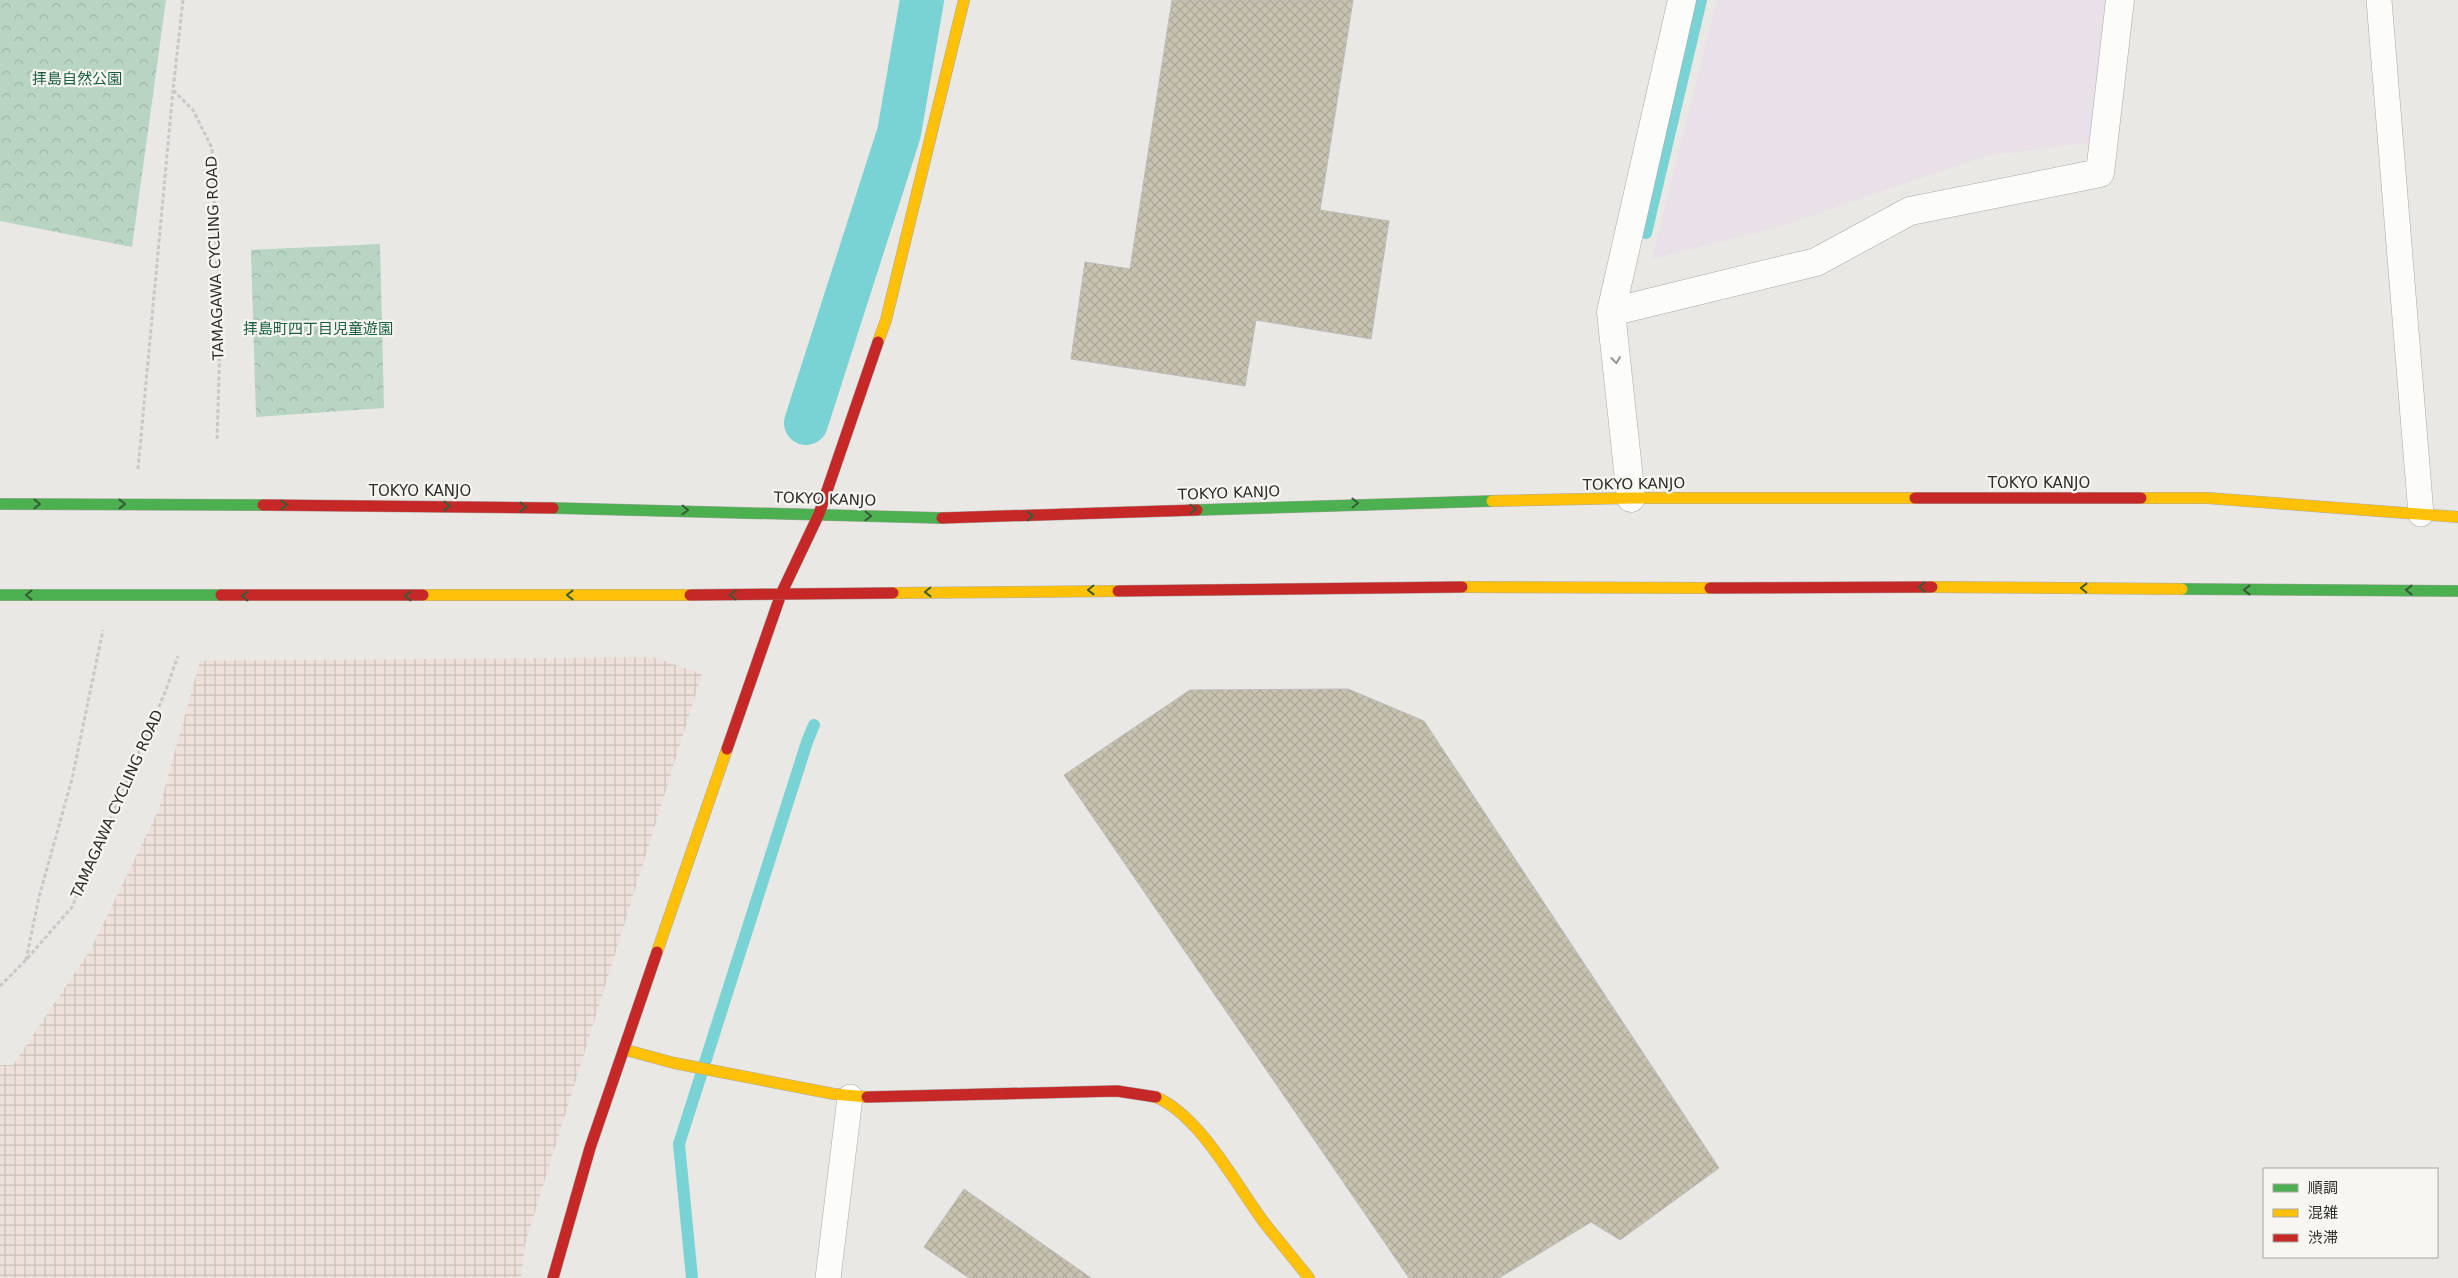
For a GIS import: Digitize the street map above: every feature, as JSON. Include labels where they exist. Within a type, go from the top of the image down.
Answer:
[{"type":"main road","points":[[553,1278],[585,1166],[782,594],[819,514],[886,320],[964,0]]},
{"type":"main road","name":"TOKYO KANJO","points":[[0,504],[474,506],[965,519],[1336,504],[1631,498],[2208,498],[2458,517]]},
{"type":"main road","points":[[0,595],[782,594],[1578,586],[1768,589],[1955,586],[2458,591]]},
{"type":"main road","points":[[626,1050],[674,1063],[850,1097],[881,1098],[1117,1091],[1141,1093],[1160,1098],[1182,1113],[1196,1126],[1264,1222],[1309,1278]]},
{"type":"street","points":[[1631,498],[1611,312],[1682,0]]},
{"type":"street","points":[[1611,312],[1816,262],[1910,211],[2100,173],[2120,0]]},
{"type":"lane","points":[[2379,0],[2421,514]]},
{"type":"lane","points":[[828,1278],[850,1097]]},
{"type":"path","points":[[135,504],[172,90],[183,0]]},
{"type":"path","name":"TAMAGAWA CYCLING ROAD","points":[[172,90],[193,110],[212,148],[220,342],[217,440]]},
{"type":"path","points":[[25,961],[39,897],[78,750],[98,662],[106,594]]},
{"type":"path","name":"TAMAGAWA CYCLING ROAD","points":[[0,986],[25,961],[72,907],[166,690],[178,656]]},
{"type":"shaded area","points":[[1717,0],[2124,0],[2103,141],[1985,156],[1779,227],[1652,259]]},
{"type":"shaded area","points":[[653,657],[702,674],[525,1244],[521,1278],[0,1278],[0,1065],[13,1065],[91,949],[159,809],[200,661]]},
{"type":"green space","name":"拝島自然公園","points":[[0,0],[166,0],[132,247],[0,221]]},
{"type":"green space","name":"拝島町四丁目児童遊園","points":[[380,244],[384,408],[256,417],[251,250]]},
{"type":"building","points":[[1172,0],[1353,0],[1320,210],[1389,221],[1371,339],[1256,320],[1245,386],[1071,359],[1085,262],[1130,269]]},
{"type":"building","points":[[1348,689],[1424,721],[1719,1168],[1620,1240],[1591,1222],[1499,1278],[1409,1278],[1064,775],[1190,690]]},
{"type":"building","points":[[964,1189],[1091,1278],[969,1278],[924,1247]]},
{"type":"waterway","points":[[806,423],[899,133],[922,0]]},
{"type":"waterway","points":[[1646,233],[1701,0]]},
{"type":"waterway","points":[[692,1278],[679,1144],[814,725]]},
{"type":"traffic: fast","points":[[1197,510],[1492,501]]},
{"type":"traffic: fast","points":[[0,504],[263,505]]},
{"type":"traffic: fast","points":[[553,508],[942,518]]},
{"type":"traffic: fast","points":[[2182,589],[2458,591]]},
{"type":"traffic: fast","points":[[0,595],[221,595]]},
{"type":"traffic: slow","points":[[878,342],[886,320],[964,0]]},
{"type":"traffic: slow","points":[[1492,501],[1631,498],[1915,498]]},
{"type":"traffic: slow","points":[[2141,498],[2207,498],[2458,517]]},
{"type":"traffic: slow","points":[[1462,587],[1710,588]]},
{"type":"traffic: slow","points":[[1932,587],[2182,589]]},
{"type":"traffic: slow","points":[[893,593],[1118,591]]},
{"type":"traffic: slow","points":[[423,595],[690,595]]},
{"type":"traffic: slow","points":[[657,952],[727,749]]},
{"type":"traffic: slow","points":[[626,1050],[674,1063],[834,1094],[867,1097]]},
{"type":"traffic: slow","points":[[1156,1097],[1172,1106],[1202,1135],[1216,1152],[1263,1221],[1309,1278]]},
{"type":"traffic: jam","points":[[727,749],[781,594],[819,514],[878,342]]},
{"type":"traffic: jam","points":[[1915,498],[2141,498]]},
{"type":"traffic: jam","points":[[263,505],[553,508]]},
{"type":"traffic: jam","points":[[942,518],[1197,510]]},
{"type":"traffic: jam","points":[[1118,591],[1462,587]]},
{"type":"traffic: jam","points":[[1710,588],[1932,587]]},
{"type":"traffic: jam","points":[[690,595],[893,593]]},
{"type":"traffic: jam","points":[[221,595],[423,595]]},
{"type":"traffic: jam","points":[[553,1278],[590,1148],[657,952]]},
{"type":"traffic: jam","points":[[867,1097],[1117,1091],[1156,1097]]}]
